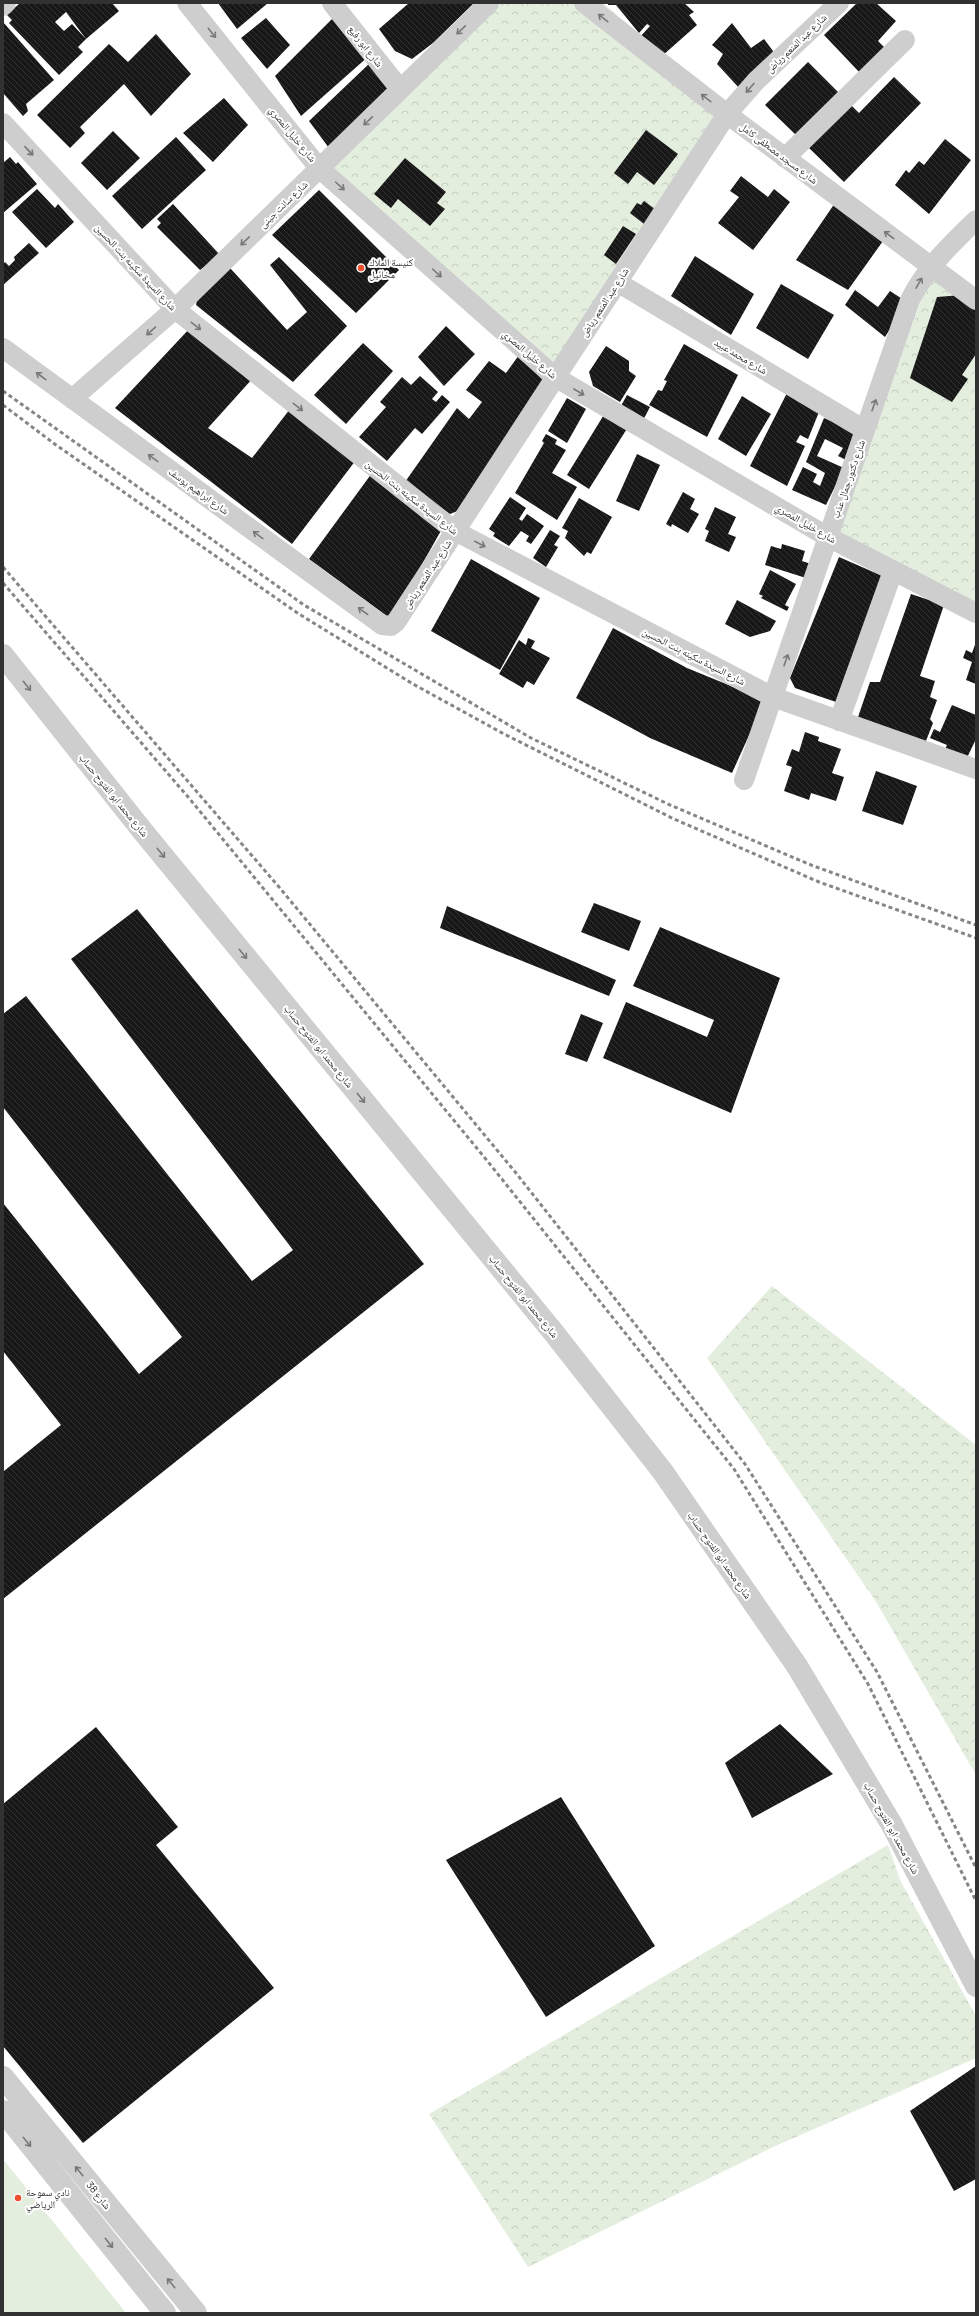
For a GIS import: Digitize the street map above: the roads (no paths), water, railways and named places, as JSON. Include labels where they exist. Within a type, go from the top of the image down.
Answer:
[{"type":"street","points":[[3,6],[6,3]]},
{"type":"street","name":"شارع خليل المصري","points":[[187,3],[320,168],[555,377],[828,537],[976,613]]},
{"type":"street","name":"شارع ابو رفيع","points":[[332,3],[400,89]]},
{"type":"street","name":"شارع سانت جينى","points":[[72,399],[175,309],[489,3]]},
{"type":"street","name":"شارع مسجد مصطفى كامل","points":[[584,3],[785,158],[976,300]]},
{"type":"street","name":"شارع عبد المنعم رياض","points":[[396,622],[727,114],[756,81],[835,4]]},
{"type":"street","points":[[785,158],[906,40]]},
{"type":"street","name":"شارع السيدة سكينه بنت الحسين","points":[[6,131],[175,309],[455,532],[773,697],[976,769]]},
{"type":"street","name":"شارع دكتور جمال عذب","points":[[744,780],[910,300],[920,281],[931,266],[946,248],[976,220]]},
{"type":"street","name":"شارع محمد عبيد","points":[[617,282],[865,430]]},
{"type":"street","name":"شارع ابراهيم يوسف","points":[[3,348],[382,625],[391,626],[396,622]]},
{"type":"street","points":[[839,721],[893,571]]},
{"type":"street","name":"شارع محمد ابو الفتوح حساب","points":[[3,656],[151,841],[554,1333],[663,1472],[797,1666],[892,1825],[976,1986]]},
{"type":"street","name":"شارع 38","points":[[3,2077],[196,2313]]},
{"type":"street","points":[[3,2111],[165,2313]]},
{"type":"railway","points":[[3,391],[304,605],[531,738],[670,805],[811,865],[976,925]]},
{"type":"railway","points":[[3,405],[56,445],[299,614],[413,684],[504,734],[674,819],[819,882],[976,938]]},
{"type":"railway","points":[[3,567],[279,887],[516,1173],[745,1464],[877,1672],[976,1868]]},
{"type":"railway","points":[[3,583],[189,798],[489,1163],[734,1469],[868,1684],[976,1901]]},
{"type":"place","name":"كنيسة الملاك مخائيل","points":[[361,268]]},
{"type":"place","name":"نادي سموحة الرياضي","points":[[18,2198]]}]
